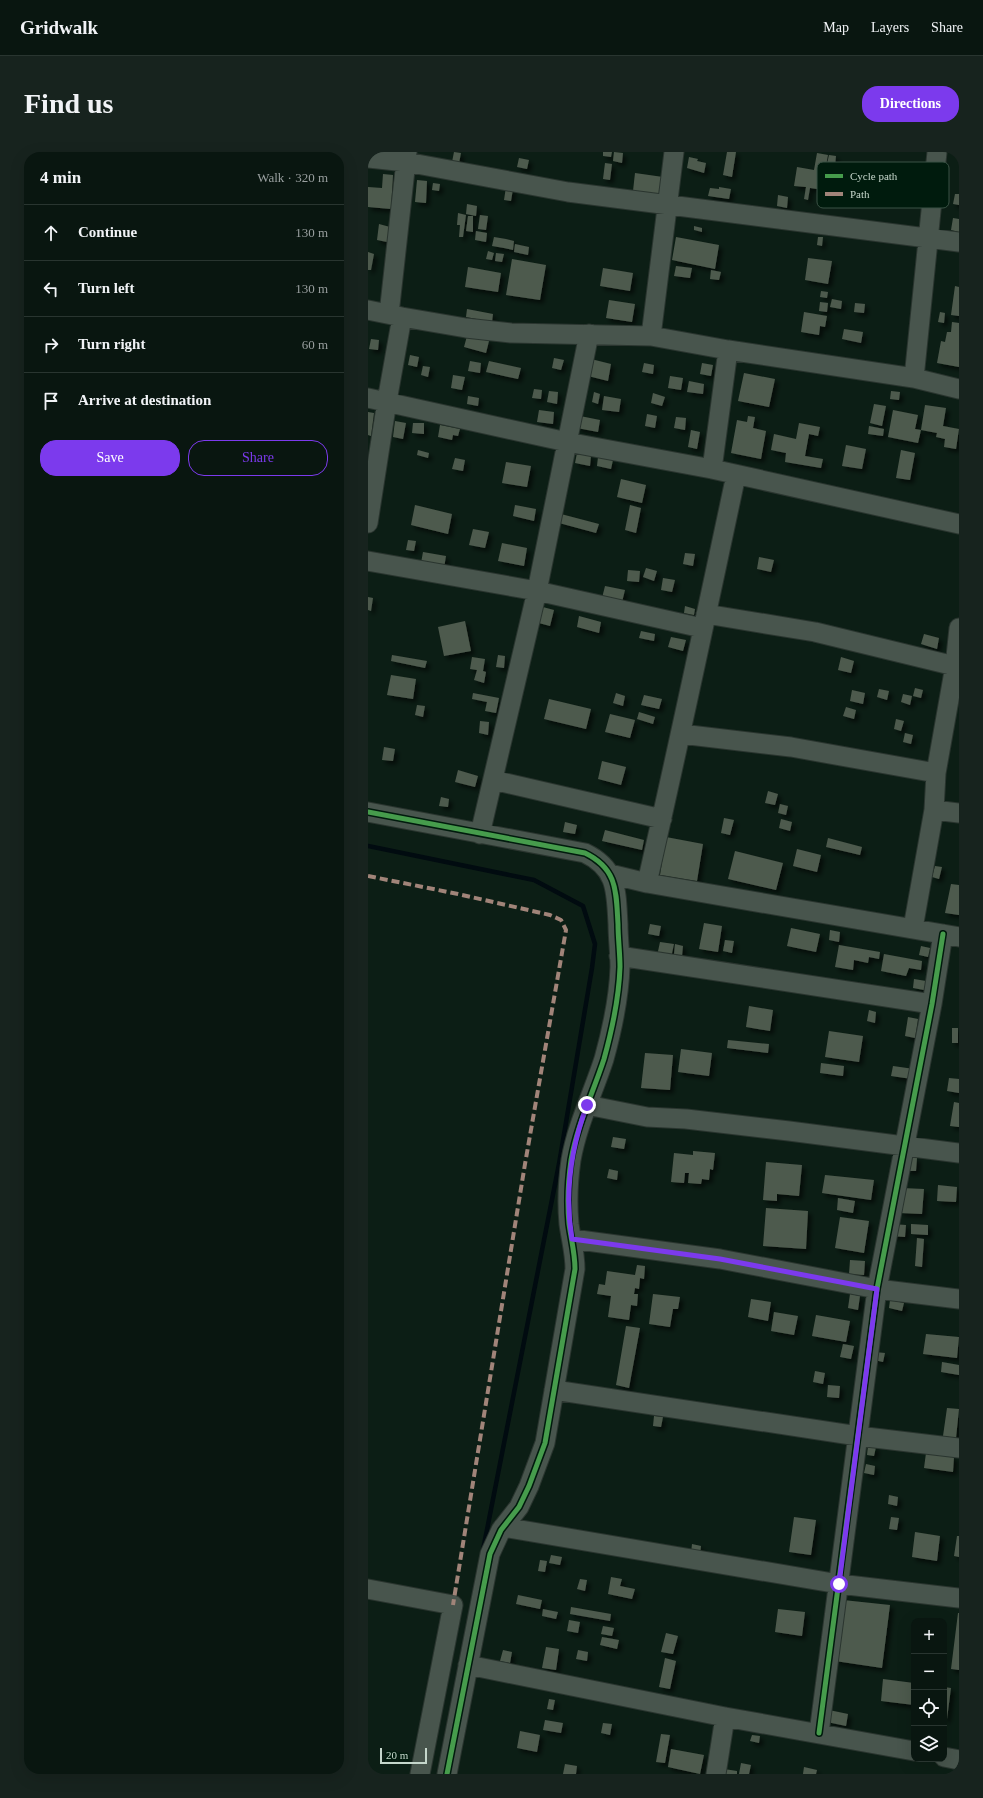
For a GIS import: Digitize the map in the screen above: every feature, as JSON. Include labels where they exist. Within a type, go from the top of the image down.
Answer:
[{"type":"street","points":[[651,336],[669,205],[674,152]]},
{"type":"street","points":[[936,162],[937,152]]},
{"type":"street","points":[[368,523],[387,401],[407,157]]},
{"type":"street","points":[[368,158],[407,157],[568,192],[959,242]]},
{"type":"street","points":[[914,378],[931,208]]},
{"type":"street","points":[[368,310],[466,328],[511,333],[651,336],[728,350],[914,378],[959,389]]},
{"type":"street","points":[[480,834],[537,592],[589,334]]},
{"type":"street","points":[[712,470],[728,350]]},
{"type":"street","points":[[368,398],[567,442],[736,475],[959,524]]},
{"type":"street","points":[[647,883],[681,734],[736,475]]},
{"type":"street","points":[[368,561],[704,621],[815,632],[957,666]]},
{"type":"street","points":[[913,928],[934,810],[936,773],[957,666],[959,628]]},
{"type":"street","points":[[681,734],[791,747],[936,773]]},
{"type":"street","points":[[493,780],[662,819]]},
{"type":"street","points":[[934,810],[959,813]]},
{"type":"street","points":[[368,812],[585,853],[600,861],[610,874],[616,891],[619,956],[617,998],[612,1028],[604,1058],[580,1125],[571,1162],[568,1209],[575,1257],[575,1269],[549,1426],[538,1465],[519,1507],[503,1527],[494,1544],[489,1559],[447,1774]]},
{"type":"street","points":[[610,874],[647,883],[951,935],[932,1004],[877,1289],[819,1733]]},
{"type":"street","points":[[619,956],[932,1004]]},
{"type":"street","points":[[587,1105],[648,1117],[686,1119],[741,1125],[959,1153]]},
{"type":"street","points":[[572,1239],[720,1259],[877,1289],[959,1299]]},
{"type":"street","points":[[554,1390],[858,1436],[959,1448]]},
{"type":"street","points":[[503,1527],[839,1584],[959,1598]]},
{"type":"street","points":[[368,1589],[453,1605],[420,1774]]},
{"type":"street","points":[[468,1665],[725,1717],[911,1750]]},
{"type":"street","points":[[716,1774],[725,1717]]},
{"type":"street","points":[[947,1758],[959,1760]]},
{"type":"building","points":[[454,152],[461,153],[459,163],[452,162]]},
{"type":"building","points":[[603,152],[612,152],[611,157],[603,156]]},
{"type":"building","points":[[614,152],[623,153],[622,163],[613,161]]},
{"type":"building","points":[[727,152],[736,152],[732,177],[723,175]]},
{"type":"building","points":[[817,153],[828,155],[827,162],[817,162],[817,189],[810,188],[808,200],[804,199],[806,187],[794,186],[797,167],[814,170]]},
{"type":"building","points":[[829,155],[836,156],[835,162],[827,162]]},
{"type":"building","points":[[689,157],[706,163],[704,173],[687,168]]},
{"type":"building","points":[[519,158],[529,160],[527,169],[517,167]]},
{"type":"building","points":[[605,163],[612,164],[610,180],[603,179]]},
{"type":"building","points":[[635,173],[663,177],[660,194],[633,191]]},
{"type":"building","points":[[383,174],[393,175],[391,209],[368,207],[368,187],[382,188]]},
{"type":"building","points":[[417,180],[427,181],[426,203],[415,202]]},
{"type":"building","points":[[433,183],[440,184],[439,191],[432,190]]},
{"type":"building","points":[[506,187],[513,189],[511,201],[504,200]]},
{"type":"building","points":[[719,187],[731,189],[729,199],[708,196],[710,188],[719,189]]},
{"type":"building","points":[[955,194],[959,194],[959,205],[953,204]]},
{"type":"building","points":[[778,195],[788,197],[787,208],[777,206]]},
{"type":"building","points":[[467,204],[477,206],[476,216],[466,214]]},
{"type":"building","points":[[458,213],[466,215],[463,237],[459,237],[460,225],[457,225]]},
{"type":"building","points":[[480,215],[488,216],[486,230],[478,229]]},
{"type":"building","points":[[468,216],[473,216],[473,232],[466,231]]},
{"type":"building","points":[[953,218],[959,219],[959,232],[951,230]]},
{"type":"building","points":[[379,224],[390,227],[387,242],[377,240]]},
{"type":"building","points":[[694,226],[702,228],[702,232],[694,230]]},
{"type":"building","points":[[476,231],[487,233],[486,242],[475,240]]},
{"type":"building","points":[[494,237],[506,239],[504,248],[492,246]]},
{"type":"building","points":[[676,237],[719,245],[715,269],[672,260]]},
{"type":"building","points":[[818,237],[823,237],[822,246],[817,245]]},
{"type":"building","points":[[506,239],[514,241],[513,250],[504,248]]},
{"type":"building","points":[[515,244],[529,247],[528,255],[514,252]]},
{"type":"building","points":[[488,251],[494,253],[492,260],[486,259]]},
{"type":"building","points":[[368,252],[374,254],[371,270],[368,270]]},
{"type":"building","points":[[496,253],[504,254],[502,262],[495,261]]},
{"type":"building","points":[[808,258],[832,261],[828,284],[805,280]]},
{"type":"building","points":[[512,259],[546,265],[540,300],[506,295]]},
{"type":"building","points":[[676,266],[692,268],[690,278],[674,276]]},
{"type":"building","points":[[468,267],[501,273],[498,292],[465,287]]},
{"type":"building","points":[[603,268],[633,273],[630,291],[600,286]]},
{"type":"building","points":[[711,270],[721,272],[719,280],[710,279]]},
{"type":"building","points":[[955,286],[959,287],[959,316],[951,315]]},
{"type":"building","points":[[821,291],[828,292],[827,298],[820,297]]},
{"type":"building","points":[[832,299],[842,301],[841,309],[830,307]]},
{"type":"building","points":[[609,300],[635,304],[632,322],[606,318]]},
{"type":"building","points":[[820,302],[828,303],[827,312],[819,311]]},
{"type":"building","points":[[855,303],[865,304],[864,313],[854,312]]},
{"type":"building","points":[[467,309],[493,314],[492,322],[466,317]]},
{"type":"building","points":[[804,312],[827,316],[825,327],[820,326],[819,335],[801,332]]},
{"type":"building","points":[[940,312],[945,313],[944,323],[938,322]]},
{"type":"building","points":[[952,322],[959,323],[959,367],[937,363],[941,341],[945,342],[947,332],[951,332]]},
{"type":"building","points":[[844,329],[863,332],[861,343],[842,339]]},
{"type":"building","points":[[467,336],[489,341],[486,353],[464,347]]},
{"type":"building","points":[[371,339],[379,340],[378,350],[369,349]]},
{"type":"building","points":[[410,355],[419,357],[417,367],[408,365]]},
{"type":"building","points":[[554,358],[564,360],[561,370],[552,368]]},
{"type":"building","points":[[591,359],[611,364],[608,381],[588,376]]},
{"type":"building","points":[[470,361],[481,363],[480,373],[468,371]]},
{"type":"building","points":[[489,361],[521,368],[518,379],[486,372]]},
{"type":"building","points":[[644,363],[654,365],[653,374],[642,372]]},
{"type":"building","points":[[702,363],[713,365],[711,376],[700,374]]},
{"type":"building","points":[[423,366],[430,367],[428,377],[421,375]]},
{"type":"building","points":[[744,373],[775,379],[769,407],[738,401]]},
{"type":"building","points":[[453,375],[465,377],[462,390],[451,388]]},
{"type":"building","points":[[670,376],[683,378],[681,390],[668,388]]},
{"type":"building","points":[[689,381],[704,384],[703,394],[687,392]]},
{"type":"building","points":[[534,389],[542,390],[541,399],[532,398]]},
{"type":"building","points":[[549,391],[558,392],[557,404],[547,402]]},
{"type":"building","points":[[891,391],[900,392],[899,400],[890,399]]},
{"type":"building","points":[[594,392],[600,394],[598,404],[592,402]]},
{"type":"building","points":[[653,393],[665,397],[662,406],[651,403]]},
{"type":"building","points":[[468,396],[479,398],[478,406],[467,404]]},
{"type":"building","points":[[604,396],[621,399],[619,412],[602,410]]},
{"type":"building","points":[[874,404],[886,406],[882,426],[870,423]]},
{"type":"building","points":[[925,405],[946,408],[943,426],[959,429],[956,449],[944,447],[945,439],[936,437],[937,433],[921,430]]},
{"type":"building","points":[[539,410],[554,412],[553,424],[537,422]]},
{"type":"building","points":[[893,410],[918,415],[915,429],[921,430],[918,443],[888,437]]},
{"type":"building","points":[[368,412],[374,413],[371,436],[368,435]]},
{"type":"building","points":[[647,414],[657,416],[655,428],[645,426]]},
{"type":"building","points":[[580,416],[600,420],[598,432],[577,428]]},
{"type":"building","points":[[748,416],[755,417],[753,428],[766,431],[761,459],[731,453],[737,420],[747,422]]},
{"type":"building","points":[[676,417],[686,418],[685,430],[674,428]]},
{"type":"building","points":[[395,421],[406,423],[403,439],[393,437]]},
{"type":"building","points":[[413,423],[424,423],[424,434],[412,433]]},
{"type":"building","points":[[799,423],[820,427],[818,436],[809,434],[805,456],[823,459],[821,468],[785,462],[786,453],[771,450],[774,434],[796,439]]},
{"type":"building","points":[[440,425],[460,429],[458,436],[453,435],[452,440],[438,437]]},
{"type":"building","points":[[869,426],[884,429],[883,436],[868,434]]},
{"type":"building","points":[[691,430],[700,432],[697,449],[688,447]]},
{"type":"building","points":[[846,445],[866,449],[862,469],[842,466]]},
{"type":"building","points":[[418,450],[429,453],[428,458],[417,455]]},
{"type":"building","points":[[901,450],[915,453],[910,480],[896,478]]},
{"type":"building","points":[[577,453],[591,456],[590,466],[575,463]]},
{"type":"building","points":[[598,457],[613,460],[611,469],[597,466]]},
{"type":"building","points":[[455,458],[465,460],[463,471],[452,469]]},
{"type":"building","points":[[506,462],[531,466],[527,487],[502,483]]},
{"type":"building","points":[[621,479],[646,485],[642,503],[617,497]]},
{"type":"building","points":[[415,505],[452,514],[448,534],[411,525]]},
{"type":"building","points":[[515,505],[536,509],[534,521],[513,516]]},
{"type":"building","points":[[630,505],[641,508],[636,533],[625,530]]},
{"type":"building","points":[[561,514],[599,524],[596,533],[559,523]]},
{"type":"building","points":[[473,529],[489,532],[485,548],[469,545]]},
{"type":"building","points":[[408,540],[416,541],[414,551],[406,550]]},
{"type":"building","points":[[502,543],[527,548],[524,566],[498,561]]},
{"type":"building","points":[[423,552],[446,556],[444,568],[421,563]]},
{"type":"building","points":[[685,553],[695,554],[693,566],[683,564]]},
{"type":"building","points":[[759,557],[774,560],[771,572],[757,569]]},
{"type":"building","points":[[646,568],[657,571],[654,581],[643,577]]},
{"type":"building","points":[[628,570],[640,571],[639,582],[627,581]]},
{"type":"building","points":[[663,578],[675,580],[672,592],[661,590]]},
{"type":"building","points":[[605,586],[625,590],[622,602],[602,598]]},
{"type":"building","points":[[368,597],[373,598],[371,611],[368,610]]},
{"type":"building","points":[[539,606],[554,610],[550,626],[535,622]]},
{"type":"building","points":[[685,606],[695,609],[694,615],[684,613]]},
{"type":"building","points":[[579,616],[601,622],[599,633],[577,627]]},
{"type":"building","points":[[465,621],[471,651],[444,656],[438,627]]},
{"type":"building","points":[[641,631],[655,634],[654,641],[639,638]]},
{"type":"building","points":[[924,634],[939,638],[937,649],[921,644]]},
{"type":"building","points":[[671,637],[686,640],[683,651],[668,647]]},
{"type":"building","points":[[392,655],[427,661],[425,668],[391,661]]},
{"type":"building","points":[[498,655],[505,656],[504,668],[496,667]]},
{"type":"building","points":[[472,657],[485,659],[483,671],[486,672],[484,683],[474,680],[477,670],[470,669]]},
{"type":"building","points":[[841,657],[854,661],[851,673],[838,670]]},
{"type":"building","points":[[391,675],[416,679],[413,699],[387,695]]},
{"type":"building","points":[[915,688],[923,690],[921,698],[913,696]]},
{"type":"building","points":[[879,689],[889,691],[887,700],[877,697]]},
{"type":"building","points":[[852,690],[865,693],[863,704],[850,701]]},
{"type":"building","points":[[473,693],[499,698],[496,713],[485,711],[487,702],[472,699]]},
{"type":"building","points":[[616,693],[625,696],[623,706],[613,703]]},
{"type":"building","points":[[903,694],[912,696],[910,705],[901,702]]},
{"type":"building","points":[[644,695],[662,699],[659,709],[641,705]]},
{"type":"building","points":[[549,699],[591,709],[586,729],[544,719]]},
{"type":"building","points":[[417,705],[425,706],[423,717],[415,715]]},
{"type":"building","points":[[846,707],[856,710],[854,719],[843,716]]},
{"type":"building","points":[[639,712],[655,717],[653,724],[637,719]]},
{"type":"building","points":[[610,714],[635,720],[630,738],[605,732]]},
{"type":"building","points":[[896,719],[904,721],[901,731],[894,729]]},
{"type":"building","points":[[480,721],[489,722],[488,735],[479,733]]},
{"type":"building","points":[[905,733],[913,735],[911,744],[903,742]]},
{"type":"building","points":[[384,747],[395,749],[393,761],[382,760]]},
{"type":"building","points":[[602,761],[626,767],[621,785],[598,779]]},
{"type":"building","points":[[458,770],[478,776],[475,787],[455,782]]},
{"type":"building","points":[[768,791],[778,794],[775,805],[765,803]]},
{"type":"building","points":[[441,797],[449,799],[448,807],[439,806]]},
{"type":"building","points":[[780,804],[788,806],[786,815],[778,813]]},
{"type":"building","points":[[724,818],[734,820],[730,835],[721,833]]},
{"type":"building","points":[[781,819],[792,822],[790,831],[779,828]]},
{"type":"building","points":[[565,822],[577,825],[575,834],[563,832]]},
{"type":"building","points":[[605,830],[644,840],[642,850],[602,841]]},
{"type":"building","points":[[666,837],[703,844],[697,881],[660,875]]},
{"type":"building","points":[[828,838],[862,847],[860,855],[826,847]]},
{"type":"building","points":[[797,849],[821,855],[817,872],[793,866]]},
{"type":"building","points":[[735,851],[783,863],[776,890],[728,879]]},
{"type":"building","points":[[935,866],[942,867],[939,879],[932,877]]},
{"type":"building","points":[[951,884],[959,885],[959,915],[945,913]]},
{"type":"building","points":[[704,923],[722,926],[718,952],[699,949]]},
{"type":"building","points":[[650,924],[661,926],[659,936],[648,934]]},
{"type":"building","points":[[791,928],[820,934],[816,952],[787,946]]},
{"type":"building","points":[[830,930],[840,932],[839,942],[829,940]]},
{"type":"building","points":[[725,940],[734,941],[732,953],[723,951]]},
{"type":"building","points":[[660,942],[674,944],[671,958],[657,956]]},
{"type":"building","points":[[675,944],[683,946],[682,956],[674,954]]},
{"type":"building","points":[[839,945],[880,952],[879,959],[869,957],[868,963],[854,960],[853,970],[835,967]]},
{"type":"building","points":[[921,946],[930,948],[928,957],[919,955]]},
{"type":"building","points":[[884,954],[922,961],[921,970],[909,968],[906,976],[881,971]]},
{"type":"building","points":[[914,979],[926,981],[924,990],[913,988]]},
{"type":"building","points":[[749,1006],[773,1010],[770,1031],[746,1027]]},
{"type":"building","points":[[869,1010],[876,1012],[875,1023],[867,1021]]},
{"type":"building","points":[[908,1017],[918,1019],[915,1038],[905,1036]]},
{"type":"building","points":[[952,1028],[958,1028],[958,1043],[952,1043]]},
{"type":"building","points":[[829,1031],[863,1036],[859,1062],[825,1057]]},
{"type":"building","points":[[728,1040],[769,1044],[768,1053],[727,1048]]},
{"type":"building","points":[[681,1049],[712,1053],[709,1076],[678,1072]]},
{"type":"building","points":[[645,1053],[673,1055],[670,1090],[641,1088]]},
{"type":"building","points":[[821,1063],[844,1066],[843,1076],[820,1073]]},
{"type":"building","points":[[893,1066],[914,1069],[912,1079],[891,1076]]},
{"type":"building","points":[[949,1078],[959,1079],[959,1093],[947,1091]]},
{"type":"building","points":[[954,1102],[959,1103],[959,1127],[950,1126]]},
{"type":"building","points":[[613,1137],[626,1139],[624,1149],[611,1147]]},
{"type":"building","points":[[693,1151],[715,1153],[713,1170],[710,1169],[709,1180],[702,1179],[701,1184],[688,1183],[689,1173],[685,1173],[684,1183],[671,1182],[674,1153],[693,1155]]},
{"type":"building","points":[[907,1158],[917,1158],[916,1171],[906,1171]]},
{"type":"building","points":[[766,1162],[802,1165],[799,1196],[777,1194],[777,1201],[763,1200]]},
{"type":"building","points":[[609,1169],[618,1171],[617,1180],[607,1178]]},
{"type":"building","points":[[825,1175],[874,1180],[871,1200],[822,1193]]},
{"type":"building","points":[[938,1185],[957,1187],[956,1202],[937,1201]]},
{"type":"building","points":[[902,1188],[924,1189],[922,1214],[900,1213]]},
{"type":"building","points":[[838,1198],[855,1201],[853,1213],[837,1210]]},
{"type":"building","points":[[766,1208],[808,1211],[806,1249],[763,1246]]},
{"type":"building","points":[[840,1217],[869,1221],[864,1253],[835,1248]]},
{"type":"building","points":[[892,1224],[906,1225],[905,1237],[891,1236]]},
{"type":"building","points":[[911,1224],[928,1225],[928,1235],[911,1234]]},
{"type":"building","points":[[917,1238],[924,1239],[922,1267],[915,1266]]},
{"type":"building","points":[[850,1260],[865,1261],[864,1275],[849,1274]]},
{"type":"building","points":[[637,1265],[645,1266],[644,1279],[640,1278],[639,1289],[635,1288],[634,1294],[638,1294],[637,1306],[631,1305],[629,1320],[608,1317],[611,1296],[597,1294],[599,1284],[605,1285],[607,1271],[635,1275]]},
{"type":"building","points":[[653,1294],[680,1297],[678,1309],[673,1309],[670,1327],[649,1324]]},
{"type":"building","points":[[850,1294],[860,1296],[858,1310],[848,1308]]},
{"type":"building","points":[[751,1299],[771,1302],[768,1321],[748,1317]]},
{"type":"building","points":[[890,1300],[904,1303],[902,1311],[889,1308]]},
{"type":"building","points":[[774,1312],[798,1316],[794,1335],[771,1331]]},
{"type":"building","points":[[816,1315],[850,1321],[846,1342],[812,1336]]},
{"type":"building","points":[[626,1326],[640,1328],[629,1388],[616,1385]]},
{"type":"building","points":[[926,1334],[959,1337],[957,1358],[923,1354]]},
{"type":"building","points":[[843,1344],[854,1346],[851,1359],[840,1357]]},
{"type":"building","points":[[875,1352],[885,1353],[883,1362],[874,1360]]},
{"type":"building","points":[[942,1362],[959,1365],[959,1375],[941,1372]]},
{"type":"building","points":[[815,1371],[825,1373],[823,1384],[813,1382]]},
{"type":"building","points":[[828,1385],[840,1386],[839,1398],[827,1397]]},
{"type":"building","points":[[947,1408],[959,1409],[956,1438],[943,1436]]},
{"type":"building","points":[[654,1416],[663,1417],[661,1427],[653,1426]]},
{"type":"building","points":[[868,1446],[876,1447],[874,1456],[867,1455]]},
{"type":"building","points":[[926,1453],[954,1457],[953,1472],[924,1468]]},
{"type":"building","points":[[866,1464],[875,1466],[874,1475],[864,1473]]},
{"type":"building","points":[[889,1495],[898,1497],[897,1506],[888,1504]]},
{"type":"building","points":[[794,1517],[816,1520],[811,1555],[789,1552]]},
{"type":"building","points":[[891,1517],[899,1518],[897,1530],[889,1529]]},
{"type":"building","points":[[915,1532],[940,1536],[937,1561],[912,1557]]},
{"type":"building","points":[[957,1536],[959,1536],[959,1557],[954,1556]]},
{"type":"building","points":[[692,1544],[701,1546],[700,1555],[691,1553]]},
{"type":"building","points":[[551,1555],[562,1557],[560,1565],[549,1563]]},
{"type":"building","points":[[540,1560],[547,1561],[545,1572],[538,1571]]},
{"type":"building","points":[[611,1577],[622,1579],[620,1586],[635,1589],[632,1599],[608,1594]]},
{"type":"building","points":[[580,1579],[587,1580],[585,1591],[577,1589]]},
{"type":"building","points":[[518,1595],[542,1600],[540,1609],[516,1604]]},
{"type":"building","points":[[843,1600],[890,1605],[882,1668],[835,1661]]},
{"type":"building","points":[[571,1607],[611,1614],[610,1621],[570,1614]]},
{"type":"building","points":[[543,1609],[558,1612],[556,1619],[542,1616]]},
{"type":"building","points":[[778,1609],[805,1612],[802,1636],[775,1632]]},
{"type":"building","points":[[959,1613],[959,1670],[951,1669]]},
{"type":"building","points":[[569,1620],[580,1622],[578,1633],[567,1631]]},
{"type":"building","points":[[603,1626],[614,1628],[612,1636],[601,1634]]},
{"type":"building","points":[[666,1633],[678,1636],[673,1654],[661,1652]]},
{"type":"building","points":[[602,1637],[619,1640],[617,1649],[600,1645]]},
{"type":"building","points":[[546,1647],[559,1649],[556,1670],[542,1668]]},
{"type":"building","points":[[503,1650],[512,1652],[510,1663],[500,1661]]},
{"type":"building","points":[[578,1650],[588,1652],[587,1661],[576,1659]]},
{"type":"building","points":[[665,1658],[676,1661],[670,1689],[659,1687]]},
{"type":"building","points":[[883,1679],[911,1683],[911,1705],[881,1701]]},
{"type":"building","points":[[947,1687],[951,1688],[947,1719]]},
{"type":"building","points":[[549,1699],[555,1700],[553,1710],[547,1709]]},
{"type":"building","points":[[829,1710],[848,1714],[846,1726],[827,1722]]},
{"type":"building","points":[[545,1720],[563,1723],[561,1733],[543,1730]]},
{"type":"building","points":[[603,1723],[612,1724],[610,1735],[601,1733]]},
{"type":"building","points":[[520,1731],[540,1735],[537,1752],[517,1748]]},
{"type":"building","points":[[661,1734],[670,1735],[665,1763],[656,1762]]},
{"type":"building","points":[[752,1735],[760,1736],[759,1743],[750,1741]]},
{"type":"building","points":[[671,1749],[704,1755],[700,1774],[668,1767]]},
{"type":"building","points":[[741,1763],[751,1765],[749,1774],[739,1774]]},
{"type":"building","points":[[565,1764],[577,1766],[576,1774],[563,1774]]},
{"type":"building","points":[[804,1767],[817,1770],[816,1774],[803,1774]]},
{"type":"building","points":[[724,1769],[737,1771],[737,1774],[724,1774]]},
{"type":"waterway","points":[[368,846],[534,880],[583,906],[595,944],[559,1164],[483,1550]]},
{"type":"marked path","points":[[368,876],[458,894],[550,915],[561,920],[566,930],[525,1164],[453,1605]]},
{"type":"cycle path","points":[[368,812],[585,853],[596,859],[604,866],[613,882],[617,902],[620,962],[617,1002],[604,1059],[577,1134],[571,1160],[568,1208],[575,1269],[545,1443],[529,1486],[519,1507],[501,1530],[490,1554],[447,1774]]},
{"type":"cycle path","points":[[819,1733],[877,1289],[932,1004],[943,934]]},
{"type":"route","points":[[587,1105],[574,1146],[569,1178],[568,1209],[572,1239],[720,1259],[877,1289],[839,1584]]}]
